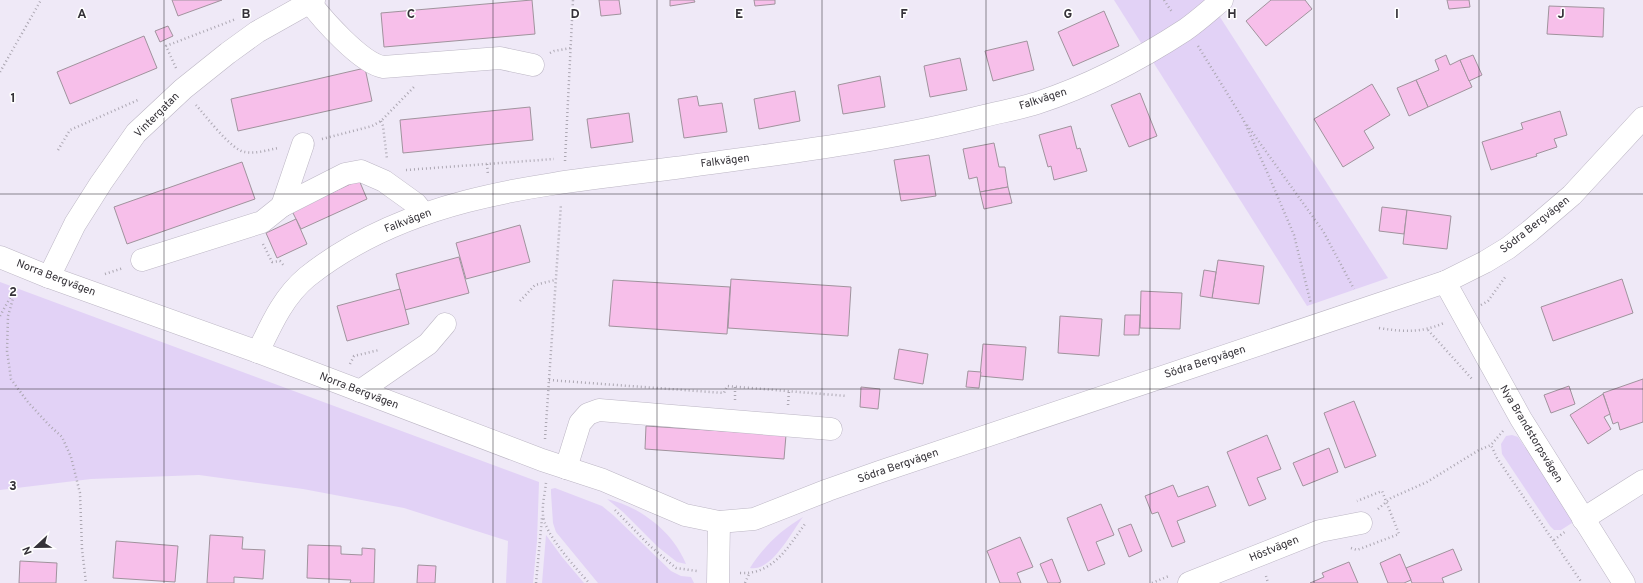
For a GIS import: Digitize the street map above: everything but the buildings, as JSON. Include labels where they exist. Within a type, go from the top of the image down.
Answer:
[{"type":"street","name":"Falkvägen","points":[[258,352],[277,312],[305,279],[351,247],[398,223],[463,202],[530,187],[800,152],[873,140],[1037,103],[1102,78],[1185,29],[1222,0]]},
{"type":"street","points":[[311,1],[338,34],[362,56],[383,68],[500,58],[532,65]]},
{"type":"street","name":"Vintergatan","points":[[49,277],[75,224],[101,183],[136,133],[178,93],[211,66],[257,32],[311,1]]},
{"type":"street","name":"Södra Bergvägen","points":[[719,522],[754,520],[822,492],[880,472],[1445,282],[1485,262],[1508,248],[1530,231],[1572,195],[1643,118]]},
{"type":"street","points":[[282,206],[303,144]]},
{"type":"street","points":[[142,260],[262,222],[282,206],[345,174],[361,171],[384,181],[416,204],[424,214]]},
{"type":"street","name":"Norra Bergvägen","points":[[0,257],[49,277],[258,352],[566,468],[603,480],[685,516],[719,522]]},
{"type":"street","name":"Nya Brandstorpsvägen","points":[[1445,282],[1521,419],[1624,583]]},
{"type":"street","points":[[360,391],[428,344],[445,324]]},
{"type":"street","points":[[566,468],[580,423],[588,414],[599,410],[831,429]]},
{"type":"street","points":[[1583,519],[1643,481]]},
{"type":"street","points":[[718,583],[719,522]]},
{"type":"street","name":"Höstvägen","points":[[1189,583],[1320,531],[1361,523]]},
{"type":"path","points":[[0,72],[42,0]]},
{"type":"path","points":[[545,438],[555,280],[564,182],[573,0]]},
{"type":"path","points":[[1164,0],[1174,15]]},
{"type":"path","points":[[177,70],[166,46],[242,16]]},
{"type":"path","points":[[1194,39],[1243,119],[1323,231],[1355,290]]},
{"type":"path","points":[[58,150],[70,130],[142,98]]},
{"type":"path","points":[[1243,119],[1294,236],[1312,307]]},
{"type":"path","points":[[381,121],[383,126],[387,164]]},
{"type":"path","points":[[403,170],[554,159]]},
{"type":"path","points":[[255,224],[272,262],[280,261],[288,270]]},
{"type":"path","points":[[520,301],[535,285],[555,280]]},
{"type":"path","points":[[0,316],[18,283],[8,316],[7,351],[11,379],[27,401],[62,437],[71,457],[80,493],[82,548],[86,583]]},
{"type":"path","points":[[1428,330],[1472,380]]},
{"type":"path","points":[[549,380],[724,393],[727,386],[847,396]]},
{"type":"path","points":[[1361,523],[1391,498],[1427,482],[1479,450],[1492,445],[1507,426]]},
{"type":"path","points":[[1492,445],[1497,458],[1582,583]]},
{"type":"path","points":[[536,583],[546,481]]},
{"type":"path","points":[[543,516],[548,530],[554,540],[589,583]]},
{"type":"path","points":[[745,583],[749,574]]},
{"type":"shaded area","points":[[1114,0],[1209,0],[1388,278],[1307,306]]},
{"type":"shaded area","points":[[0,282],[539,482],[537,541],[533,583],[506,583],[508,541],[404,508],[303,489],[199,475],[91,479],[0,490]]},
{"type":"shaded area","points":[[1512,435],[1518,437],[1575,521],[1561,530],[1554,530],[1550,526],[1502,454],[1501,444],[1506,436]]},
{"type":"shaded area","points":[[555,488],[602,506],[671,571],[681,576],[691,577],[694,583],[598,583],[556,532],[553,523],[551,493],[551,489]]},
{"type":"shaded area","points":[[607,499],[632,508],[654,522],[673,541],[686,564],[677,562],[658,547],[623,512]]},
{"type":"shaded area","points":[[803,517],[774,557],[766,564],[758,568],[750,568],[774,539],[787,527]]},
{"type":"shaded area","points":[[546,535],[562,557],[584,583],[542,583]]}]
